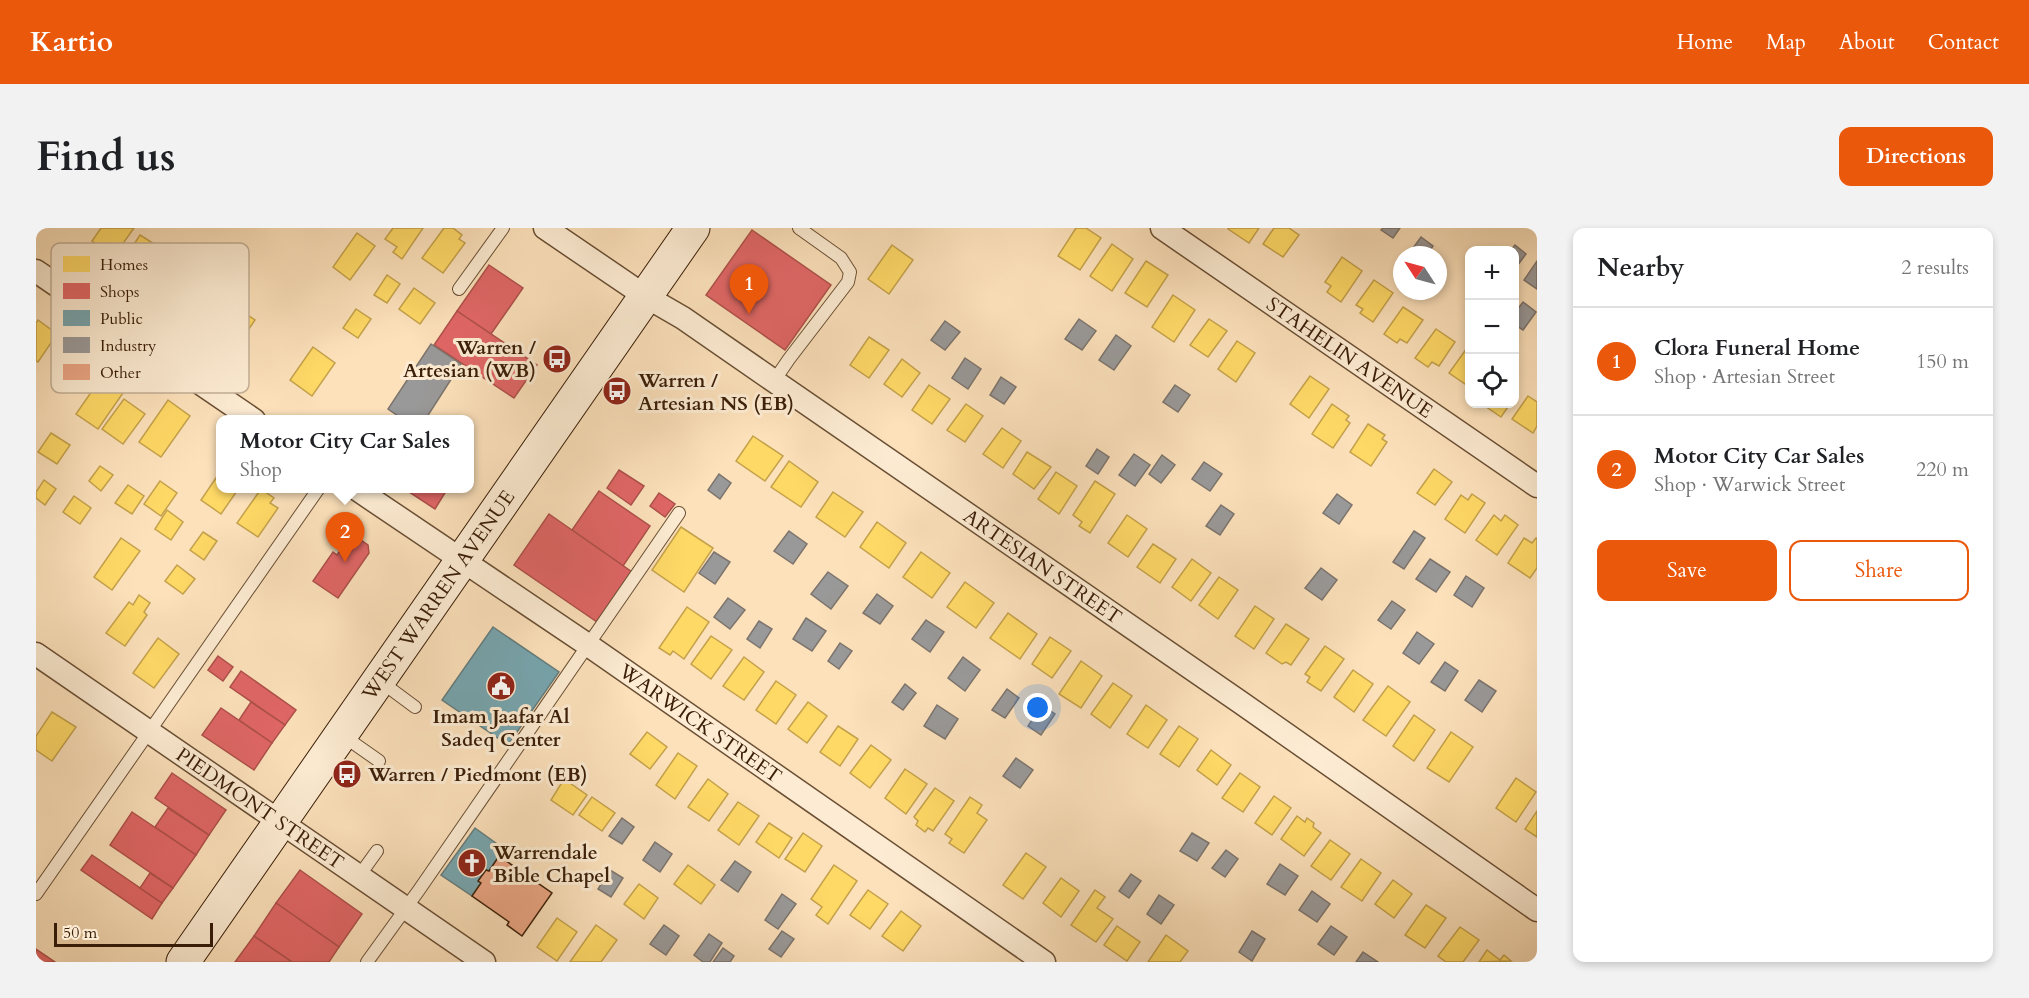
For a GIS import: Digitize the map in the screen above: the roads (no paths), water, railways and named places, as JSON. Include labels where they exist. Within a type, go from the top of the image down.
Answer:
[{"type":"main road","name":"WEST WARREN AVENUE","points":[[183,962],[693,228]]},
{"type":"street","name":"ARTESIAN STREET","points":[[545,228],[645,296],[683,318],[1537,910]]},
{"type":"street","name":"STAHELIN AVENUE","points":[[1162,228],[1537,486]]},
{"type":"street","points":[[36,271],[51,281]]},
{"type":"street","points":[[214,393],[247,415]]},
{"type":"street","name":"WARWICK STREET","points":[[361,493],[588,645],[1044,962]]},
{"type":"street","name":"PIEDMONT STREET","points":[[36,654],[484,962]]},
{"type":"lane","points":[[459,290],[504,228]]},
{"type":"lane","points":[[774,381],[848,282],[850,273],[842,258],[799,228]]},
{"type":"lane","points":[[36,894],[316,493]]},
{"type":"lane","points":[[367,962],[406,908],[497,769],[588,645],[679,513]]},
{"type":"lane","points":[[379,680],[416,707]]},
{"type":"lane","points":[[341,734],[379,761]]},
{"type":"lane","points":[[359,876],[377,851]]},
{"type":"place","name":"Clora Funeral Home","points":[[749,314]]},
{"type":"place","name":"Warren / Artesian (WB)","points":[[557,359]]},
{"type":"place","name":"Warren / Artesian NS (EB)","points":[[617,391]]},
{"type":"place","name":"Motor City Car Sales","points":[[345,562]]},
{"type":"place","name":"Imam Jaafar Al Sadeq Center","points":[[501,686]]},
{"type":"place","name":"Warren / Piedmont (EB)","points":[[347,774]]},
{"type":"place","name":"Warrendale Bible Chapel","points":[[472,863]]}]
